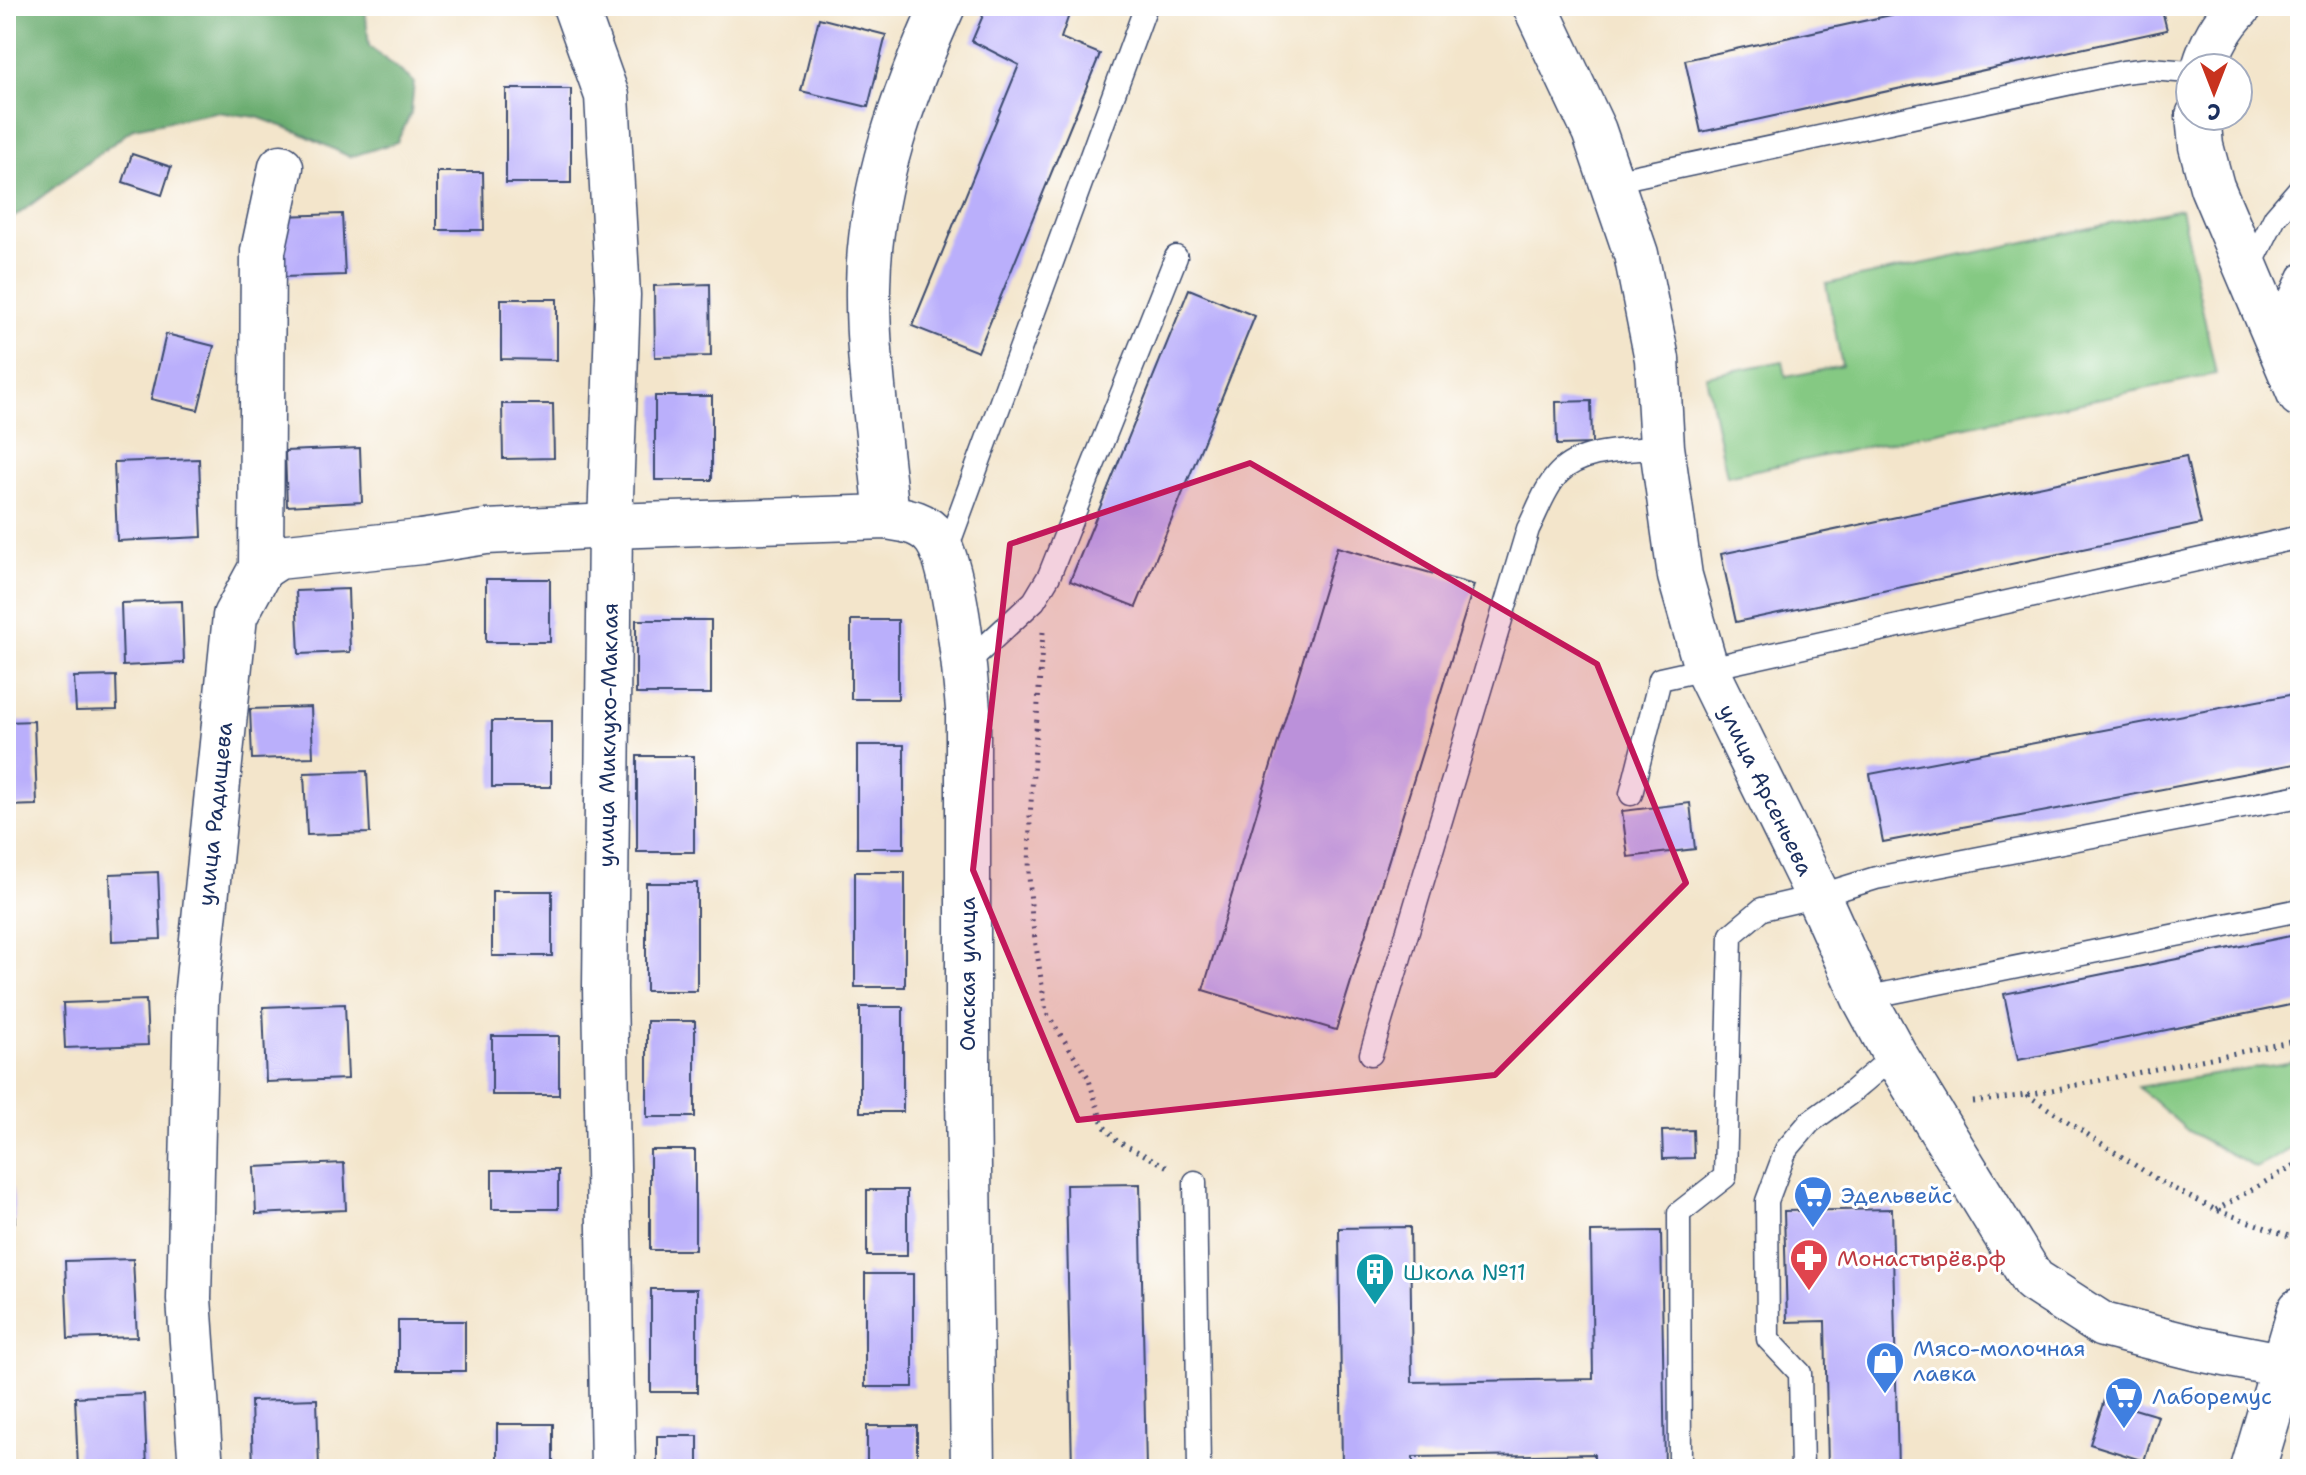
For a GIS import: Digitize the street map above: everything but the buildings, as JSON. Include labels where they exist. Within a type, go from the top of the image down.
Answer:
[{"type":"street","name":"улица Миклухо-Маклая","points":[[575,6],[607,96],[618,295],[610,526],[605,987],[613,1469]]},
{"type":"street","points":[[887,517],[868,285],[875,222],[898,116],[943,6]]},
{"type":"street","name":"улица Арсеньева","points":[[1535,6],[1594,131],[1636,254],[1657,359],[1662,447],[1680,576],[1706,668],[1818,896],[1864,998],[1895,1055],[2033,1280],[2103,1325],[2198,1349],[2282,1365]]},
{"type":"street","points":[[2209,52],[2229,17],[2240,6]]},
{"type":"street","points":[[2200,132],[2212,187],[2300,395]]},
{"type":"street","name":"улица Радищева","points":[[201,1469],[189,1299],[196,998],[235,616],[261,568],[263,251],[281,167]]},
{"type":"street","name":"Омская улица","points":[[261,568],[278,557],[298,554],[486,532],[610,526],[887,517],[909,520],[924,527],[935,539],[945,556],[964,666],[968,709],[967,1050],[973,1469]]},
{"type":"street","points":[[2253,1469],[2300,1310]]},
{"type":"lane","points":[[945,556],[1146,6]]},
{"type":"lane","points":[[1613,181],[2123,72],[2174,71]]},
{"type":"lane","points":[[2249,269],[2275,217],[2300,188]]},
{"type":"lane","points":[[964,666],[1034,601],[1049,576],[1176,257]]},
{"type":"lane","points":[[2273,335],[2300,275]]},
{"type":"lane","points":[[1371,1054],[1528,529],[1557,474],[1571,464],[1595,455],[1662,447]]},
{"type":"lane","points":[[1631,794],[1660,679],[2300,537]]},
{"type":"lane","points":[[1680,1469],[1679,1213],[1725,1177],[1731,935],[1762,909],[1876,878],[2300,796]]},
{"type":"lane","points":[[1864,998],[2300,910]]},
{"type":"lane","points":[[1802,1469],[1800,1373],[1768,1339],[1767,1201],[1786,1150],[1810,1122],[1895,1055]]},
{"type":"lane","points":[[1195,1182],[1199,1469]]},
{"type":"path","points":[[1049,576],[1034,743],[1029,875],[1033,932],[1046,1012],[1088,1077],[1103,1125],[1117,1141],[1151,1156],[1195,1182]]},
{"type":"path","points":[[1920,1098],[1951,1104],[2027,1095],[2300,1040]]},
{"type":"path","points":[[2027,1095],[2161,1182],[2216,1210],[2300,1240]]},
{"type":"path","points":[[2216,1210],[2300,1162]]},
{"type":"highlighted area","points":[[1250,463],[1597,664],[1686,883],[1495,1075],[1078,1120],[973,870],[1010,544]]},
{"type":"green space","points":[[6,6],[365,6],[369,46],[414,82],[411,113],[397,142],[350,157],[298,132],[257,117],[216,112],[134,128],[13,218],[6,219]]},
{"type":"green space","points":[[2181,209],[2216,374],[1727,476],[1706,376],[1783,361],[1786,377],[1842,366],[1826,284]]},
{"type":"green space","points":[[2300,1061],[2300,1144],[2256,1168],[2188,1131],[2138,1087]]},
{"type":"place","name":"Эдельвейс","points":[[1813,1229]]},
{"type":"place","name":"Монастырёв.рф","points":[[1809,1292]]},
{"type":"place","name":"Школа №11","points":[[1375,1306]]},
{"type":"place","name":"Мясо-молочная лавка","points":[[1885,1395]]},
{"type":"place","name":"Лаборемус","points":[[2124,1430]]}]
